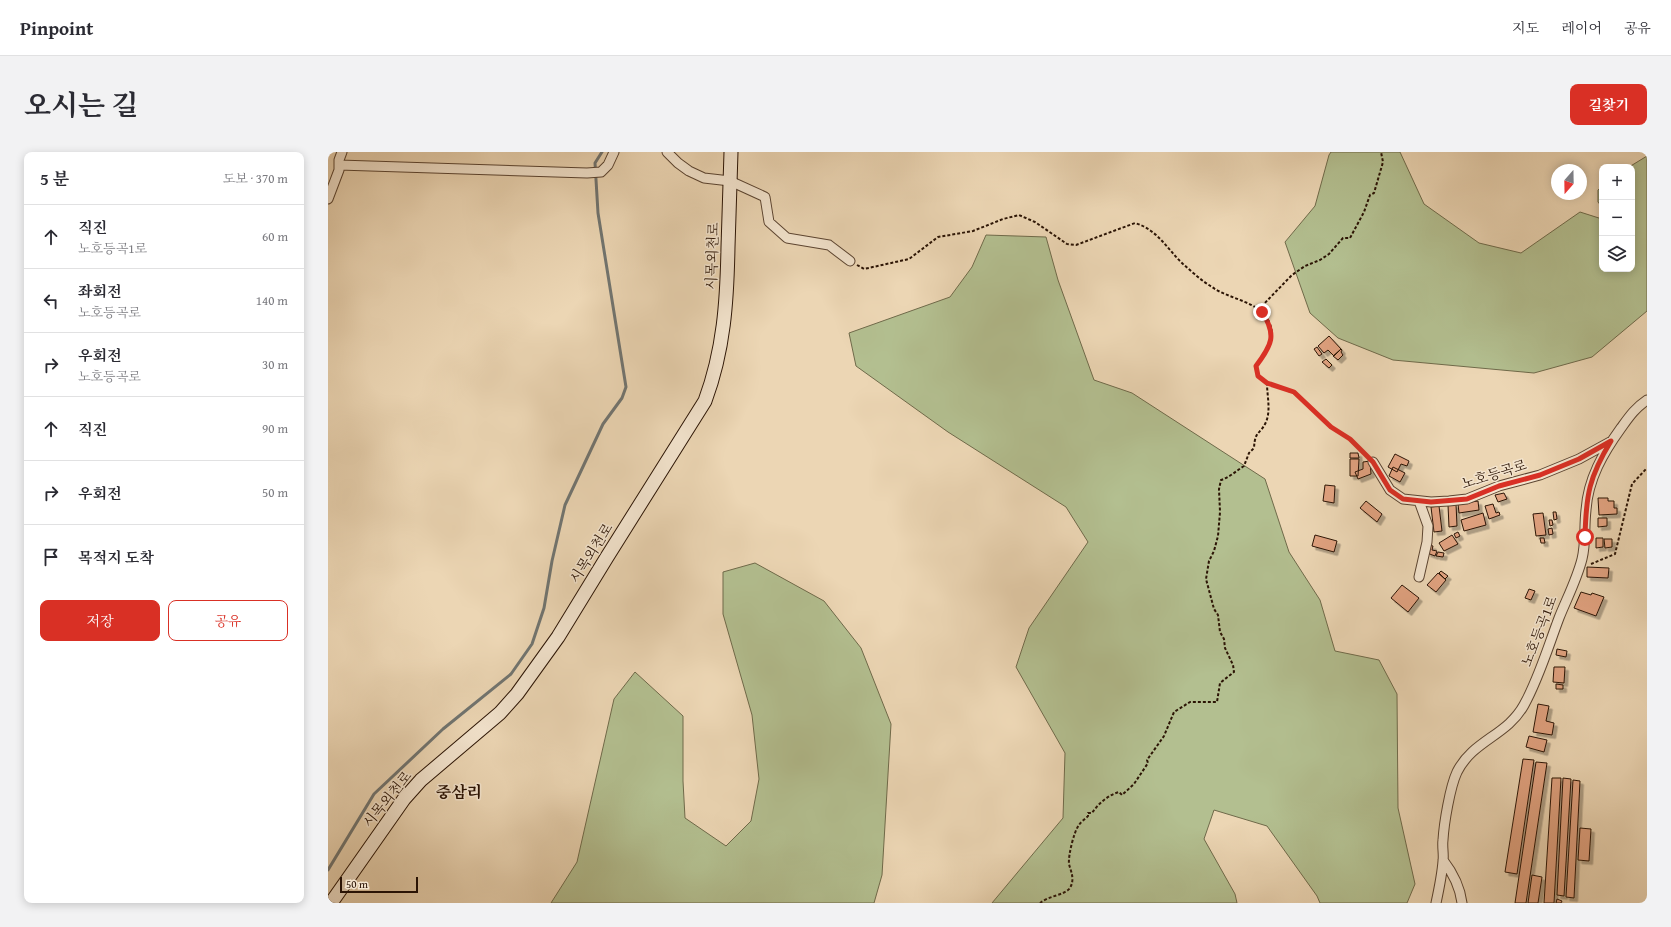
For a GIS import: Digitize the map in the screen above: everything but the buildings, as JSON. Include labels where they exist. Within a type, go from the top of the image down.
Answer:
[{"type":"street","points":[[328,199],[339,170],[342,152]]},
{"type":"street","points":[[339,165],[587,173],[601,172],[608,164],[614,152]]},
{"type":"street","points":[[668,152],[678,163],[704,178],[730,181],[765,197],[769,222],[787,238],[829,245],[850,261]]},
{"type":"street","name":"시목외천로","points":[[331,903],[404,799],[421,780],[500,712],[517,694],[558,637],[705,401],[713,379],[725,320],[731,152]]},
{"type":"street","name":"노호등곡1로","points":[[1443,860],[1443,840],[1450,796],[1457,773],[1467,756],[1479,745],[1498,734],[1511,724],[1524,705],[1582,559],[1585,537],[1586,510],[1590,484],[1598,463],[1611,441],[1636,408],[1647,400]]},
{"type":"street","name":"노호등곡로","points":[[1373,462],[1390,490],[1403,499],[1431,502],[1467,499],[1499,486],[1540,475],[1579,459],[1611,441]]},
{"type":"street","points":[[1419,501],[1428,526],[1427,542],[1419,577]]},
{"type":"street","points":[[1436,903],[1443,860]]},
{"type":"street","points":[[1443,860],[1453,872],[1461,895],[1462,903]]},
{"type":"path","points":[[1258,310],[1292,275],[1305,266],[1320,260],[1329,254],[1343,238],[1350,238],[1364,212],[1370,195],[1374,193],[1383,162],[1381,152]]},
{"type":"path","points":[[850,261],[864,269],[909,258],[938,238],[973,231],[1003,219],[1019,216],[1035,222],[1067,244],[1076,245],[1135,223],[1145,226],[1162,239],[1182,264],[1213,288],[1237,298],[1262,312],[1270,324],[1271,334],[1267,351],[1256,366],[1258,376],[1267,383],[1294,392],[1331,427],[1350,439],[1373,462]]},
{"type":"path","points":[[1040,903],[1050,896],[1063,893],[1070,888],[1073,879],[1072,871],[1069,865],[1070,854],[1078,825],[1088,816],[1088,813],[1092,813],[1096,806],[1113,794],[1119,792],[1122,795],[1134,784],[1148,763],[1147,760],[1150,755],[1164,736],[1174,712],[1190,702],[1216,702],[1220,684],[1234,672],[1233,665],[1225,648],[1224,639],[1220,632],[1219,619],[1214,609],[1206,579],[1209,561],[1214,551],[1218,536],[1221,480],[1230,476],[1233,472],[1244,466],[1248,454],[1254,448],[1255,436],[1265,423],[1267,416],[1267,383]]},
{"type":"path","points":[[1578,568],[1615,554],[1621,532],[1626,503],[1632,484],[1647,468]]},
{"type":"green space","points":[[1331,152],[1400,152],[1424,204],[1479,243],[1521,253],[1580,212],[1599,218],[1599,272],[1635,272],[1634,164],[1647,156],[1647,311],[1592,357],[1534,373],[1393,360],[1338,338],[1310,313],[1285,242],[1315,206]]},
{"type":"green space","points":[[1599,189],[1599,203],[1598,202]]},
{"type":"green space","points":[[986,235],[1046,237],[1058,280],[1094,380],[1132,393],[1265,479],[1289,552],[1320,600],[1335,651],[1379,660],[1397,694],[1398,808],[1415,884],[1407,903],[1320,903],[1317,896],[1267,826],[1214,810],[1204,839],[1235,894],[1237,903],[992,903],[1063,818],[1065,753],[1016,667],[1029,628],[1088,542],[1066,507],[948,432],[856,366],[849,333],[950,297],[972,267]]},
{"type":"green space","points":[[755,563],[824,601],[861,648],[891,724],[882,875],[874,903],[551,903],[577,862],[614,699],[635,672],[683,716],[683,781],[685,818],[726,846],[751,821],[759,779],[752,715],[723,614],[723,572]]},
{"type":"waterway","points":[[328,870],[374,794],[443,729],[511,674],[532,644],[544,608],[552,561],[565,505],[603,424],[622,398],[626,387],[598,213],[595,163],[602,152]]},
{"type":"district","name":"중삼리","points":[[459,792]]},
{"type":"route","points":[[1262,312],[1270,324],[1271,334],[1267,351],[1256,366],[1258,376],[1267,383],[1294,392],[1331,427],[1350,439],[1373,462],[1390,490],[1403,499],[1431,502],[1467,499],[1499,486],[1540,475],[1579,459],[1611,441],[1598,463],[1590,484],[1586,510],[1585,537]]}]
